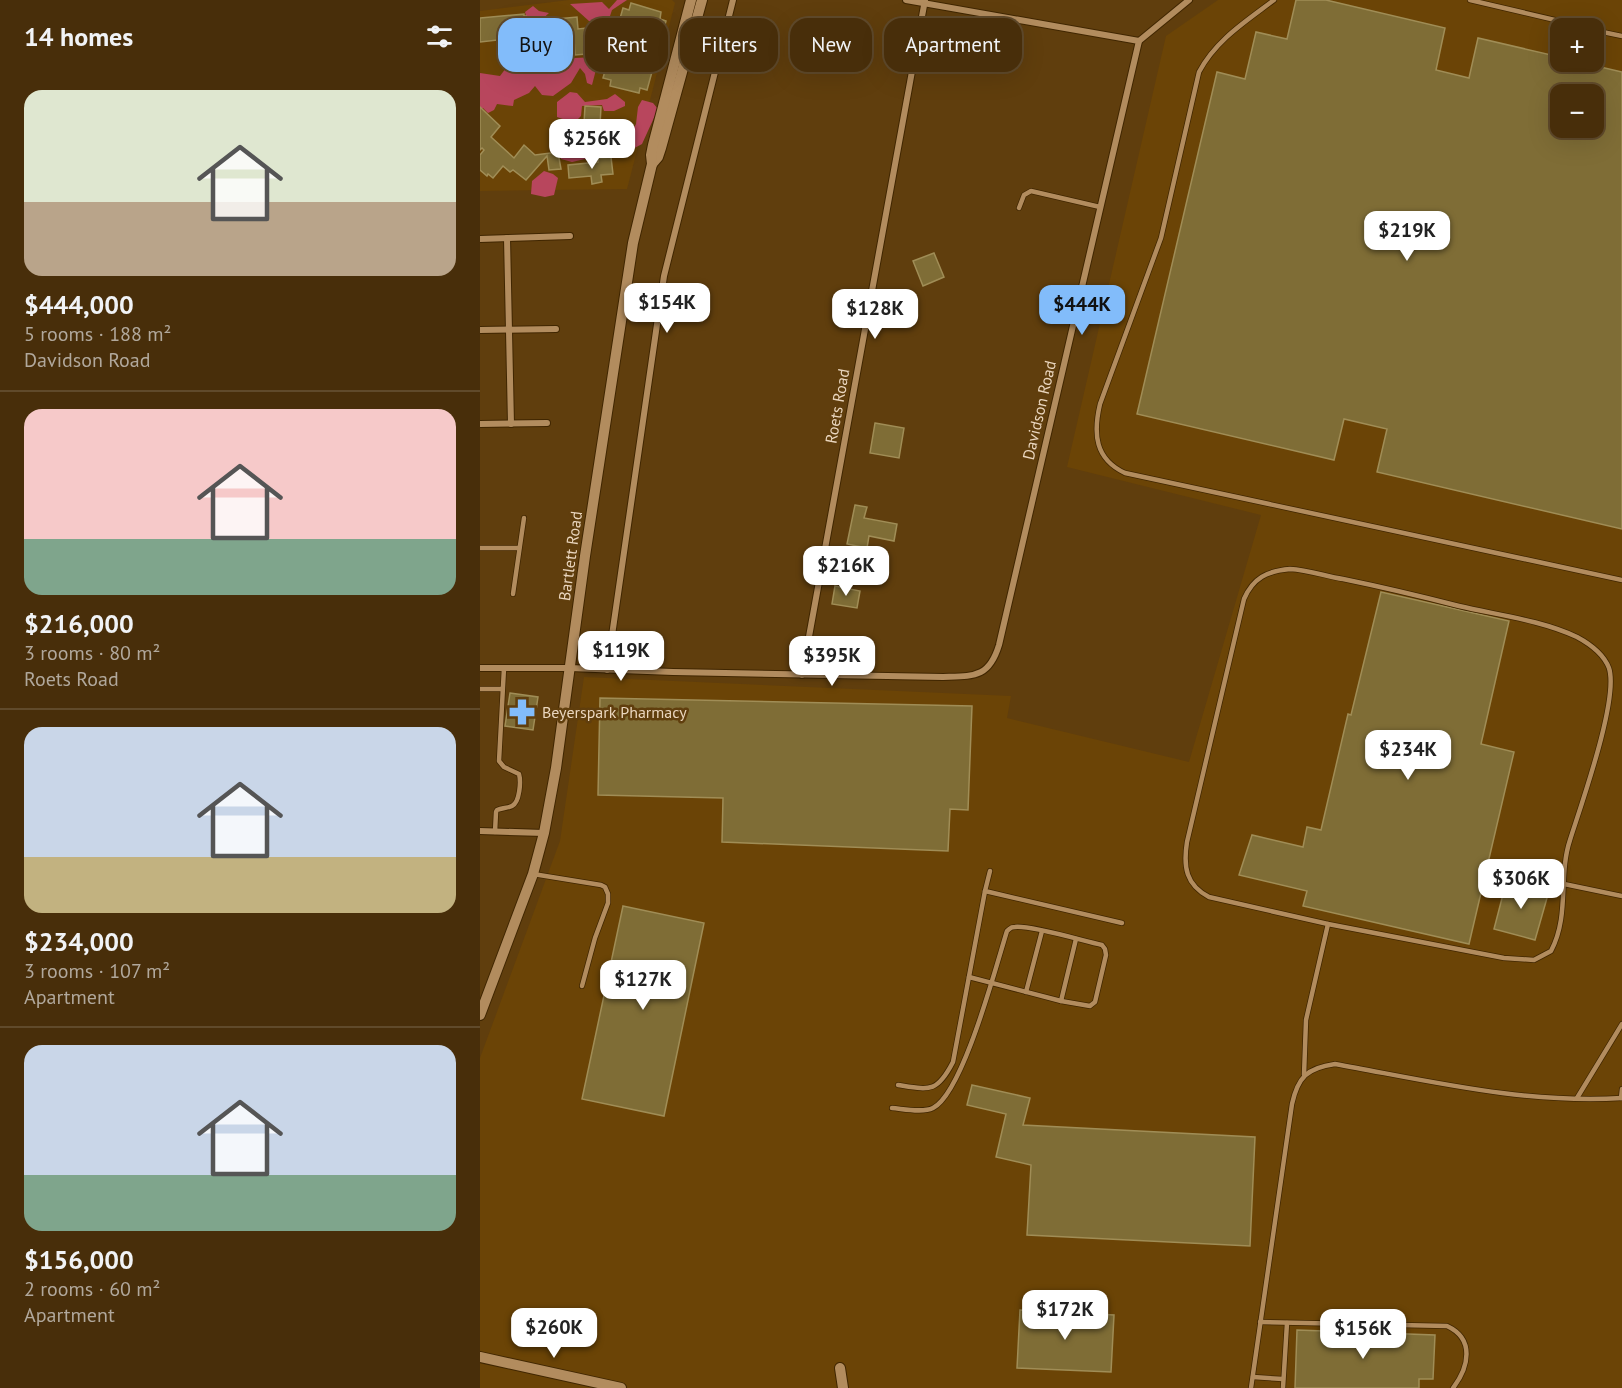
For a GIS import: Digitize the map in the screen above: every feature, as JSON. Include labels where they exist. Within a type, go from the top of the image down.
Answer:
[{"type":"street","name":"Bartlett Road","points":[[480,1015],[533,874],[544,832],[633,243],[652,164],[653,145],[691,0]]},
{"type":"street","name":"Bartlett Road","points":[[652,164],[661,148],[702,0]]},
{"type":"street","points":[[607,670],[664,276],[733,0]]},
{"type":"street","points":[[906,0],[1139,41],[1190,0]]},
{"type":"street","name":"Roets Road","points":[[802,675],[925,2]]},
{"type":"street","name":"Davidson Road","points":[[802,675],[965,676],[985,670],[994,660],[1139,41]]},
{"type":"street","points":[[480,238],[570,236]]},
{"type":"street","points":[[507,238],[511,424]]},
{"type":"street","points":[[480,330],[556,329]]},
{"type":"street","points":[[480,424],[547,423]]},
{"type":"street","points":[[480,668],[570,668],[802,675]]},
{"type":"street","points":[[480,831],[544,832]]},
{"type":"street","points":[[480,1357],[621,1388]]},
{"type":"street","points":[[840,1368],[843,1388]]},
{"type":"lane","points":[[1274,0],[1216,45],[1199,72],[1161,238],[1100,404],[1097,434],[1104,458],[1114,468],[1125,473],[1622,580]]},
{"type":"lane","points":[[1470,0],[1550,19]]},
{"type":"lane","points":[[1604,32],[1622,36]]},
{"type":"lane","points":[[1019,208],[1024,195],[1031,191],[1100,207]]},
{"type":"lane","points":[[513,594],[524,518]]},
{"type":"lane","points":[[480,548],[519,548]]},
{"type":"lane","points":[[1278,570],[1305,570],[1553,628],[1577,638],[1598,652],[1609,669],[1611,690],[1609,706],[1567,847],[1561,927],[1551,951],[1534,960],[1504,958],[1328,924],[1209,897],[1192,885],[1185,866],[1187,842],[1244,599],[1255,580],[1264,574],[1278,570]]},
{"type":"lane","points":[[495,832],[496,812],[513,806],[517,801],[520,780],[519,774],[504,767],[499,761],[504,668]]},
{"type":"lane","points":[[480,689],[502,689]]},
{"type":"lane","points":[[898,1085],[923,1089],[934,1087],[945,1079],[953,1062],[990,871]]},
{"type":"lane","points":[[533,874],[601,885],[606,890],[608,903],[582,986]]},
{"type":"lane","points":[[1564,884],[1622,896]]},
{"type":"lane","points":[[986,891],[1122,923]]},
{"type":"lane","points":[[1304,1075],[1306,1020],[1328,924]]},
{"type":"lane","points":[[892,1108],[926,1110],[934,1107],[946,1096],[962,1066],[991,982],[1007,932],[1011,928],[1018,926],[1042,931],[1102,945],[1105,949],[1106,955],[1095,1002],[1090,1006],[1061,1001],[991,982],[969,977]]},
{"type":"lane","points":[[1026,992],[1042,931]]},
{"type":"lane","points":[[1061,1001],[1076,939]]},
{"type":"lane","points":[[1576,1098],[1622,1024]]},
{"type":"lane","points":[[1251,1388],[1292,1104],[1298,1084],[1304,1075],[1313,1069],[1335,1064],[1476,1091],[1511,1095],[1622,1098],[1622,1089]]},
{"type":"lane","points":[[1260,1322],[1447,1326],[1456,1330],[1465,1341],[1466,1363],[1463,1376],[1453,1388]]},
{"type":"lane","points":[[1283,1388],[1287,1323]]},
{"type":"lane","points":[[1253,1377],[1283,1379]]},
{"type":"shaded area","points":[[569,0],[672,0],[675,3],[668,30],[668,18],[585,18],[585,72],[657,72],[627,189],[480,191],[480,11]]},
{"type":"shaded area","points":[[617,0],[627,0],[612,10],[609,18],[586,18],[570,4],[602,2],[609,9]]},
{"type":"shaded area","points":[[1218,0],[1622,0],[1622,1388],[480,1388],[480,1058],[560,841],[584,677],[1011,696],[1007,718],[1189,762],[1261,515],[1067,467],[1166,36]]},
{"type":"shaded area","points":[[533,6],[539,11],[549,13],[544,18],[527,18],[525,12]]},
{"type":"shaded area","points":[[573,55],[574,58],[585,58],[585,72],[595,72],[592,85],[587,83],[585,74],[580,68],[571,83],[553,96],[542,95],[535,86],[529,93],[514,100],[513,106],[497,104],[494,110],[488,113],[483,108],[480,111],[480,73],[500,76],[503,72],[573,72]]},
{"type":"shaded area","points":[[570,92],[577,93],[585,102],[607,99],[615,94],[625,102],[625,106],[614,111],[604,111],[602,105],[582,106],[581,116],[574,123],[557,117],[557,102]]},
{"type":"shaded area","points":[[642,100],[653,103],[658,109],[642,144],[629,151],[622,148],[636,124],[638,107]]},
{"type":"shaded area","points":[[567,135],[577,142],[579,137],[595,139],[598,144],[598,156],[572,162],[561,159],[561,152],[553,148],[553,144],[558,136]]},
{"type":"shaded area","points":[[544,171],[558,178],[554,195],[545,197],[531,194],[532,181]]},
{"type":"building","points":[[1296,0],[1326,0],[1445,28],[1436,70],[1469,78],[1478,38],[1550,55],[1550,72],[1604,72],[1604,68],[1622,72],[1622,529],[1377,472],[1387,429],[1344,419],[1334,460],[1137,414],[1217,72],[1245,79],[1256,32],[1287,39]]},
{"type":"building","points":[[631,3],[661,12],[660,18],[620,18],[623,8],[629,10]]},
{"type":"building","points":[[524,14],[526,18],[498,18],[498,40],[480,42],[480,18]]},
{"type":"building","points":[[577,17],[578,29],[585,28],[585,54],[575,55],[573,18],[567,18]]},
{"type":"building","points":[[605,72],[652,72],[647,90],[640,88],[639,93],[610,86],[611,80],[603,78]]},
{"type":"building","points":[[585,106],[601,107],[600,125],[584,123]]},
{"type":"building","points":[[480,107],[500,126],[491,137],[514,158],[524,145],[535,155],[558,152],[561,169],[549,170],[547,156],[526,180],[503,166],[493,178],[488,174],[487,176],[480,170],[480,155],[484,150],[482,148],[480,150]]},
{"type":"building","points":[[611,157],[613,174],[601,175],[602,182],[592,184],[591,176],[569,178],[568,165],[598,162],[598,158]]},
{"type":"building","points":[[934,253],[944,277],[923,286],[913,261]]},
{"type":"building","points":[[875,423],[904,428],[899,458],[870,453]]},
{"type":"building","points":[[855,505],[867,507],[864,518],[897,524],[894,541],[869,536],[867,548],[847,544]]},
{"type":"building","points":[[835,586],[860,591],[857,608],[832,604]]},
{"type":"building","points":[[1381,592],[1509,621],[1481,744],[1514,752],[1469,944],[1303,906],[1307,891],[1239,875],[1252,835],[1303,847],[1307,827],[1321,830],[1348,714],[1351,715]]},
{"type":"building","name":"Beyerspark Pharmacy","points":[[510,693],[538,697],[533,730],[505,726]]},
{"type":"building","points":[[600,698],[972,706],[968,810],[950,809],[948,851],[722,842],[723,798],[598,795]]},
{"type":"building","points":[[1507,879],[1549,891],[1535,940],[1494,929]]},
{"type":"building","points":[[623,906],[704,923],[664,1116],[582,1099]]},
{"type":"building","points":[[972,1085],[1030,1098],[1023,1125],[1255,1137],[1250,1246],[1027,1235],[1031,1165],[996,1157],[1006,1114],[967,1105]]},
{"type":"building","points":[[1020,1310],[1114,1315],[1111,1372],[1017,1368]]},
{"type":"building","points":[[1297,1330],[1435,1335],[1433,1379],[1419,1379],[1419,1388],[1295,1388]]},
{"type":"place","name":"Beyerspark Pharmacy","points":[[522,712]]}]
